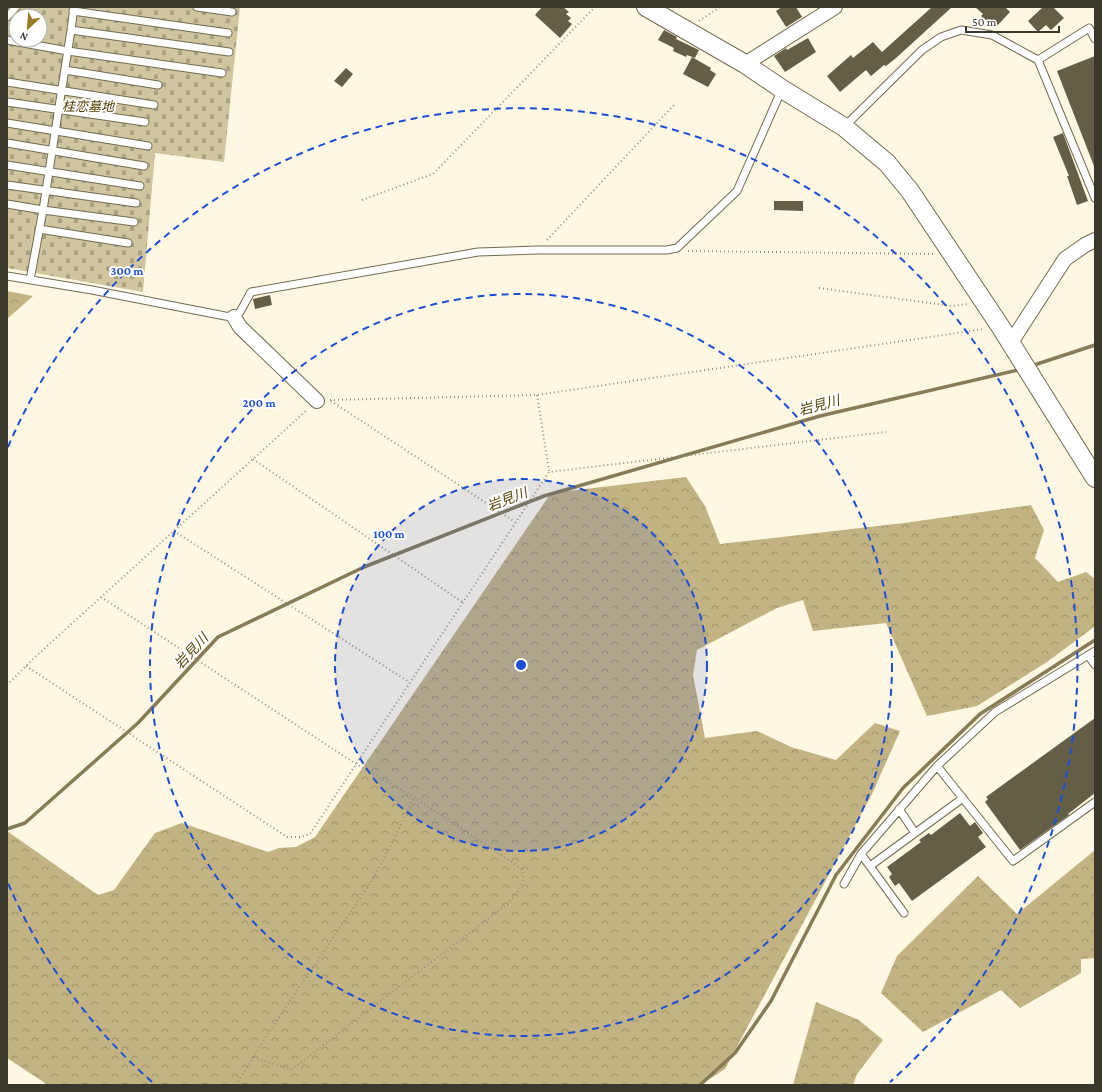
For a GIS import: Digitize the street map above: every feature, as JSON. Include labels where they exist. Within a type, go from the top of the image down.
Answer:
[{"type":"street","points":[[646,7],[745,64],[782,89],[844,127],[887,163],[910,191],[1000,326],[1095,478]]},
{"type":"street","points":[[745,64],[835,7]]},
{"type":"street","points":[[1010,344],[1065,259],[1095,240]]},
{"type":"street","points":[[234,317],[240,327],[317,400]]},
{"type":"lane","points":[[7,17],[16,7]]},
{"type":"lane","points":[[197,7],[232,12]]},
{"type":"lane","points":[[30,280],[56,130],[73,9],[228,33]]},
{"type":"lane","points":[[1038,60],[1089,28],[1095,39]]},
{"type":"lane","points":[[71,30],[229,52]]},
{"type":"lane","points":[[844,127],[922,50],[941,37],[961,30],[992,35],[1038,60],[1095,198]]},
{"type":"lane","points":[[7,40],[68,51],[222,73]]},
{"type":"lane","points":[[65,70],[158,85]]},
{"type":"lane","points":[[7,82],[154,105]]},
{"type":"lane","points":[[7,276],[92,290],[234,317],[240,312],[251,292],[478,252],[538,250],[667,250],[677,248],[737,191],[782,89]]},
{"type":"lane","points":[[7,102],[146,122]]},
{"type":"lane","points":[[7,123],[148,146]]},
{"type":"lane","points":[[7,143],[144,166]]},
{"type":"lane","points":[[7,165],[140,186]]},
{"type":"lane","points":[[7,185],[136,203]]},
{"type":"lane","points":[[7,204],[134,222]]},
{"type":"lane","points":[[39,229],[128,243]]},
{"type":"lane","points":[[844,884],[861,854],[899,809],[937,766],[995,712],[1095,651]]},
{"type":"lane","points":[[1088,655],[1095,665]]},
{"type":"lane","points":[[937,766],[1013,861],[1095,802]]},
{"type":"lane","points":[[870,866],[963,798]]},
{"type":"lane","points":[[899,809],[915,833]]},
{"type":"lane","points":[[861,854],[904,913]]},
{"type":"path","points":[[362,200],[434,174],[595,7]]},
{"type":"path","points":[[685,30],[720,7]]},
{"type":"path","points":[[538,250],[674,104]]},
{"type":"path","points":[[677,248],[688,251],[951,254]]},
{"type":"path","points":[[819,288],[952,306],[983,301]]},
{"type":"path","points":[[515,522],[330,400],[537,395],[1000,326]]},
{"type":"path","points":[[26,666],[287,837],[300,837],[310,834],[549,472],[537,395]]},
{"type":"path","points":[[7,685],[317,400]]},
{"type":"path","points":[[549,472],[886,432]]},
{"type":"path","points":[[253,459],[462,602]]},
{"type":"path","points":[[174,530],[410,682]]},
{"type":"path","points":[[101,597],[356,764],[414,798],[516,865],[521,870],[523,876],[522,883],[513,898],[501,909],[291,1070],[253,1057]]},
{"type":"path","points":[[236,1085],[267,1035],[373,879],[414,798]]},
{"type":"green space","name":"桂恋墓地","points":[[7,7],[240,7],[224,162],[155,153],[143,292],[7,268]]},
{"type":"green space","points":[[7,291],[33,296],[7,319]]},
{"type":"green space","points":[[686,477],[705,506],[720,544],[904,523],[1031,505],[1044,530],[1035,558],[1058,582],[1086,572],[1095,579],[1094,627],[1047,662],[977,706],[927,716],[886,623],[813,631],[803,600],[777,608],[697,650],[693,675],[705,738],[757,731],[791,747],[836,760],[875,723],[900,731],[872,794],[725,1069],[700,1085],[48,1085],[7,1058],[7,831],[98,895],[114,890],[155,833],[182,823],[268,852],[279,848],[296,847],[315,837],[551,493]]},
{"type":"green space","points":[[1095,850],[1095,958],[1081,959],[1081,973],[1020,1008],[1001,990],[923,1032],[881,993],[897,956],[978,876],[1017,914]]},
{"type":"green space","points":[[816,1002],[859,1020],[883,1040],[857,1074],[853,1085],[793,1085]]},
{"type":"building","points":[[542,7],[563,7],[569,12],[566,14],[571,18],[568,21],[572,24],[560,38],[535,15]]},
{"type":"building","points":[[782,7],[796,7],[802,17],[786,27],[776,11]]},
{"type":"building","points":[[932,7],[952,7],[896,58],[886,66],[884,65],[871,76],[866,70],[840,92],[827,76],[851,55],[853,58],[873,42],[882,52]]},
{"type":"building","points":[[975,7],[1005,7],[1010,12],[996,27],[981,16],[983,14]]},
{"type":"building","points":[[1043,7],[1053,7],[1064,18],[1051,30],[1046,25],[1038,32],[1028,21]]},
{"type":"building","points":[[664,30],[677,37],[676,39],[699,50],[695,58],[687,55],[686,57],[673,51],[674,48],[658,40]]},
{"type":"building","points":[[808,38],[816,52],[785,72],[774,56],[786,48],[787,50]]},
{"type":"building","points":[[1095,56],[1095,166],[1094,166],[1057,71]]},
{"type":"building","points":[[692,57],[711,68],[710,70],[716,74],[708,87],[683,74]]},
{"type":"building","points":[[346,68],[353,74],[342,87],[334,81]]},
{"type":"building","points":[[1063,133],[1088,201],[1077,205],[1067,176],[1069,176],[1053,137]]},
{"type":"building","points":[[774,201],[803,201],[803,211],[774,210]]},
{"type":"building","points":[[270,295],[272,305],[255,309],[253,299]]},
{"type":"building","points":[[1095,718],[1095,793],[1068,814],[1069,815],[1020,850],[985,802],[988,799],[986,797]]},
{"type":"building","points":[[960,813],[970,826],[975,822],[983,833],[978,837],[986,847],[912,901],[899,883],[895,886],[889,877],[892,874],[887,867],[921,842],[919,840],[929,833],[931,835]]},
{"type":"waterway","name":"岩見川","points":[[1031,366],[1095,345]]},
{"type":"waterway","name":"岩見川","points":[[7,829],[25,823],[138,723],[218,637],[364,567],[544,496],[820,416],[1022,369]]},
{"type":"waterway","points":[[700,1085],[735,1053],[771,1001],[836,875],[903,788],[980,714],[1095,640]]}]
